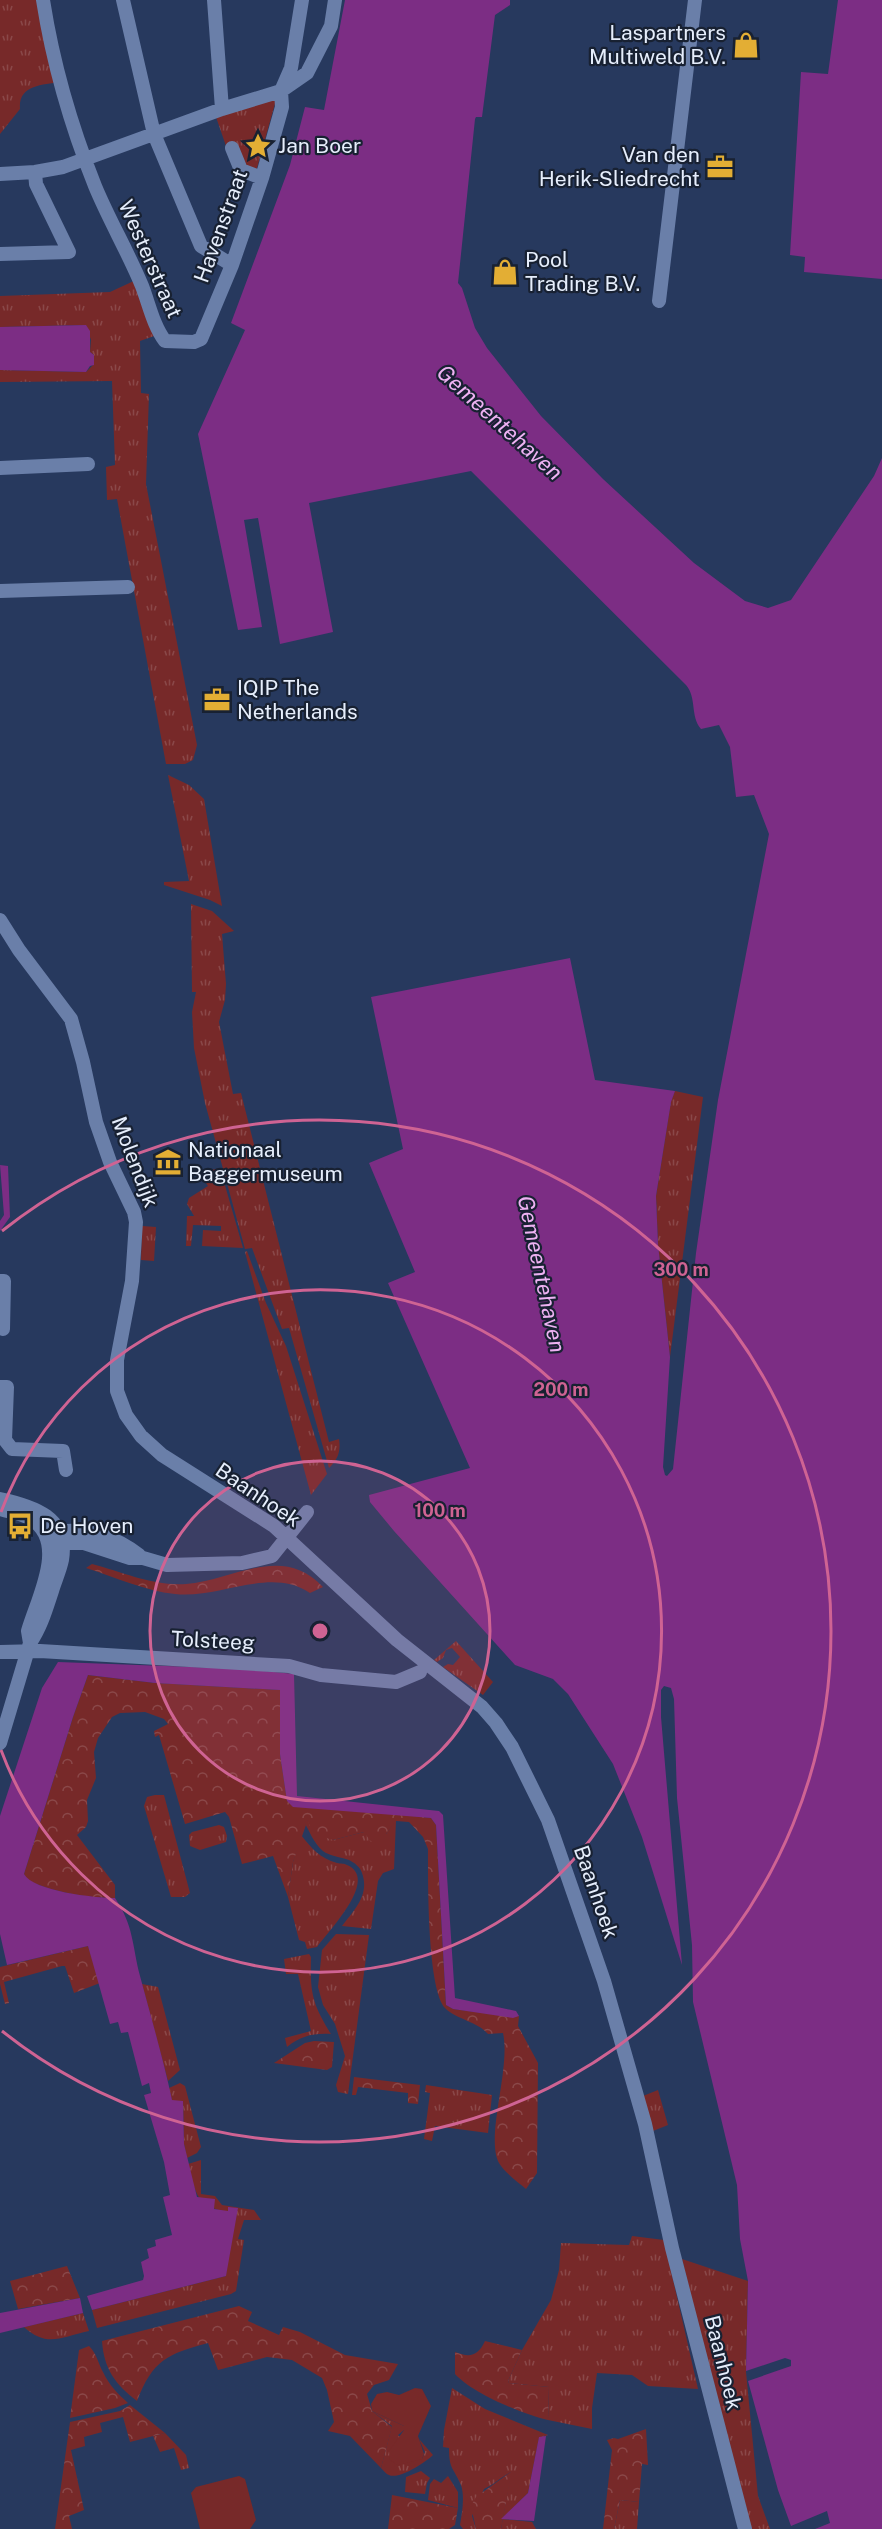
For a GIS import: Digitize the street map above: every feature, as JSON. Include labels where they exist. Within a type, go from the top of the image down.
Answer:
[{"type":"street","name":"Westerstraat","points":[[43,0],[66,106],[96,188],[142,286],[159,333],[165,340],[194,342],[201,339]]},
{"type":"street","points":[[123,0],[154,134],[201,246],[232,265]]},
{"type":"street","points":[[214,0],[222,109]]},
{"type":"street","name":"Havenstraat","points":[[201,339],[232,265],[262,178],[282,107],[281,91],[291,68],[302,0]]},
{"type":"street","points":[[0,174],[35,172],[63,166],[222,109],[281,91],[307,73],[331,26],[335,0]]},
{"type":"street","points":[[659,301],[695,0]]},
{"type":"street","points":[[231,148],[242,170],[262,178]]},
{"type":"street","points":[[0,254],[69,252],[36,184],[35,172]]},
{"type":"street","points":[[0,468],[88,464]]},
{"type":"street","points":[[0,591],[128,586]]},
{"type":"street","name":"Molendijk","points":[[0,920],[19,950],[71,1019],[96,1122],[110,1162],[134,1212],[136,1222],[132,1281],[117,1360],[117,1391],[126,1415],[141,1436]]},
{"type":"street","points":[[0,1281],[4,1281],[3,1329]]},
{"type":"street","points":[[0,1387],[7,1387],[5,1440],[12,1449],[63,1451],[66,1470]]},
{"type":"street","name":"Baanhoek","points":[[141,1436],[187,1473],[273,1526],[397,1640],[482,1707],[496,1723],[512,1748],[548,1820],[604,1981],[642,2113],[672,2248],[745,2529]]},
{"type":"street","points":[[0,1499],[39,1510],[52,1521],[60,1566],[38,1632],[28,1648],[0,1743]]},
{"type":"street","points":[[0,1509],[34,1520],[57,1540],[84,1543],[130,1558],[143,1558],[167,1565],[242,1563],[272,1556],[307,1512]]},
{"type":"street","name":"Tolsteeg","points":[[0,1653],[28,1648],[40,1651],[289,1666],[321,1675],[396,1682],[420,1672]]},
{"type":"green space","points":[[0,0],[40,0],[60,82],[27,91],[20,101],[20,109],[0,134]]},
{"type":"green space","points":[[273,96],[276,100],[255,171],[245,164],[237,144],[226,146],[216,117]]},
{"type":"green space","points":[[136,280],[157,335],[140,341],[141,393],[149,394],[146,484],[197,745],[193,760],[185,764],[166,764],[117,499],[107,500],[106,467],[115,465],[112,381],[0,382],[0,370],[86,372],[94,364],[94,355],[90,352],[91,340],[86,325],[0,327],[0,296],[110,292]]},
{"type":"green space","points":[[168,775],[189,785],[204,799],[222,906],[164,885],[164,882],[189,881]]},
{"type":"green space","points":[[191,904],[212,911],[234,931],[222,934],[226,984],[225,1000],[219,1022],[233,1094],[241,1093],[329,1442],[339,1439],[338,1455],[329,1468],[289,1328],[282,1329],[252,1248],[245,1249],[205,1103],[194,1048],[192,1012],[196,992],[192,992]]},
{"type":"green space","points":[[675,1091],[703,1097],[670,1357],[658,1244],[656,1196],[671,1101]]},
{"type":"green space","points":[[220,1168],[243,1248],[202,1246],[203,1230],[221,1231],[221,1226],[193,1225],[191,1246],[186,1246],[187,1216],[194,1216],[187,1204],[189,1198],[208,1186],[199,1173]]},
{"type":"green space","points":[[142,1226],[156,1227],[154,1261],[141,1260]]},
{"type":"green space","points":[[247,1251],[266,1303],[286,1346],[327,1474],[311,1495],[245,1252]]},
{"type":"green space","points":[[92,1564],[149,1581],[173,1584],[204,1581],[258,1568],[291,1567],[307,1574],[323,1587],[310,1593],[295,1585],[278,1582],[192,1594],[175,1594],[141,1587],[86,1568]]},
{"type":"green space","points":[[456,1641],[493,1682],[483,1695],[443,1667],[448,1664],[453,1665],[460,1657],[452,1648],[446,1650],[443,1658],[437,1662],[434,1660]]},
{"type":"green space","points":[[88,1675],[155,1683],[280,1690],[280,1754],[287,1801],[431,1818],[436,1825],[446,2005],[453,2009],[519,2016],[518,2026],[538,2063],[537,2173],[526,2189],[502,2167],[495,2151],[496,2120],[504,2065],[503,2033],[488,2034],[478,2026],[450,2012],[439,1997],[430,1932],[428,1849],[423,1837],[409,1822],[396,1821],[386,1834],[371,1842],[364,1832],[333,1840],[314,1834],[307,1820],[304,1820],[306,1825],[293,1862],[288,1897],[273,1856],[242,1864],[229,1817],[225,1812],[185,1824],[159,1735],[155,1737],[154,1731],[168,1724],[164,1719],[145,1712],[120,1713],[112,1717],[98,1738],[94,1752],[96,1778],[87,1800],[88,1821],[86,1827],[77,1835],[115,1885],[115,1898],[70,1894],[27,1880],[24,1874]]},
{"type":"green space","points":[[164,1795],[190,1893],[185,1897],[171,1897],[144,1806],[147,1797]]},
{"type":"green space","points":[[303,1820],[307,1820],[333,1840],[364,1832],[386,1834],[396,1820],[394,1869],[383,1873],[378,1881],[371,1929],[342,1926],[360,1902],[364,1888],[362,1873],[359,1867],[351,1861],[323,1851],[314,1841]]},
{"type":"green space","points":[[219,1825],[224,1827],[226,1842],[200,1850],[190,1846],[189,1835],[192,1832]]},
{"type":"green space","points":[[301,1835],[321,1856],[346,1864],[356,1872],[358,1881],[355,1893],[340,1918],[317,1947],[307,1949],[305,1942],[299,1940],[288,1897],[293,1862]]},
{"type":"green space","points":[[336,1934],[369,1935],[348,2094],[338,2092],[336,2085],[345,2056],[335,2024],[323,2005],[318,1987],[322,1950]]},
{"type":"green space","points":[[88,1946],[100,1983],[74,1993],[65,1966],[62,1966],[4,1982],[9,2003],[5,2004],[0,1984],[0,1967]]},
{"type":"green space","points":[[309,1954],[316,2006],[331,2034],[307,2036],[287,2047],[285,2038],[311,2031],[298,1974],[286,1974],[284,1959]]},
{"type":"green space","points":[[142,1984],[158,1987],[180,2070],[168,2081]]},
{"type":"green space","points":[[334,2042],[332,2067],[327,2070],[274,2063],[305,2043]]},
{"type":"green space","points":[[354,2077],[420,2085],[418,2104],[408,2103],[408,2093],[358,2087],[356,2095],[352,2095]]},
{"type":"green space","points":[[180,2083],[185,2086],[201,2147],[197,2153],[187,2158],[184,2144],[183,2101],[172,2101],[169,2088]]},
{"type":"green space","points":[[426,2085],[492,2095],[488,2133],[435,2126],[432,2141],[424,2139],[430,2093],[425,2092]]},
{"type":"green space","points":[[658,2090],[668,2125],[653,2131],[643,2096]]},
{"type":"green space","points":[[201,2160],[201,2194],[215,2196],[222,2205],[254,2210],[261,2220],[244,2220],[238,2239],[244,2240],[236,2291],[97,2328],[92,2310],[226,2276],[228,2212],[203,2202],[195,2190],[188,2164]]},
{"type":"green space","points":[[632,2236],[664,2240],[698,2389],[648,2386],[632,2375],[597,2373],[592,2408],[592,2429],[548,2420],[549,2387],[509,2383],[508,2381],[522,2350],[551,2300],[559,2270],[561,2243],[629,2245]]},
{"type":"green space","points":[[682,2259],[748,2281],[746,2372],[758,2496],[770,2529],[747,2529]]},
{"type":"green space","points":[[67,2266],[80,2298],[18,2309],[10,2281]]},
{"type":"green space","points":[[239,2306],[252,2312],[248,2321],[279,2335],[283,2327],[300,2332],[345,2355],[398,2364],[389,2380],[374,2385],[367,2394],[372,2411],[392,2427],[381,2468],[350,2436],[328,2431],[334,2422],[322,2378],[292,2360],[267,2357],[218,2370],[208,2343],[172,2355],[163,2361],[149,2376],[137,2401],[117,2382],[108,2368],[102,2341]]},
{"type":"green space","points":[[83,2313],[89,2331],[62,2338],[40,2337],[24,2327]]},
{"type":"green space","points":[[485,2341],[522,2350],[508,2381],[509,2383],[549,2387],[548,2420],[498,2402],[473,2388],[455,2374],[455,2352],[465,2355],[476,2353]]},
{"type":"green space","points":[[89,2346],[96,2355],[108,2381],[128,2403],[70,2418],[79,2350]]},
{"type":"green space","points":[[415,2388],[422,2389],[431,2406],[418,2436],[424,2454],[422,2459],[398,2465],[390,2460],[389,2451],[404,2430],[404,2426],[372,2411],[371,2404],[377,2394],[387,2392],[399,2395]]},
{"type":"green space","points":[[452,2388],[485,2409],[548,2435],[539,2438],[528,2493],[503,2518],[511,2472],[484,2489],[472,2516],[476,2529],[463,2529],[460,2525],[463,2505],[461,2485],[451,2465],[449,2448],[443,2447]]},
{"type":"green space","points":[[130,2405],[165,2433],[130,2442],[123,2417],[100,2423],[102,2432],[84,2437],[85,2446],[71,2450],[84,2510],[69,2516],[72,2529],[55,2529],[70,2422],[120,2411]]},
{"type":"green space","points":[[372,2411],[404,2426],[404,2430],[398,2435],[422,2459],[425,2452],[419,2439],[433,2455],[405,2473],[393,2476],[387,2474],[381,2468],[392,2426]]},
{"type":"green space","points":[[646,2429],[648,2465],[642,2464],[639,2502],[620,2500],[614,2529],[603,2529],[612,2450],[607,2440],[618,2439]]},
{"type":"green space","points":[[165,2433],[186,2455],[189,2468],[181,2470],[174,2448],[160,2452],[153,2436]]},
{"type":"green space","points":[[421,2471],[430,2478],[425,2494],[405,2492],[406,2477]]},
{"type":"green space","points":[[512,2471],[501,2529],[476,2529],[471,2506],[476,2497]]},
{"type":"green space","points":[[239,2476],[245,2479],[256,2520],[250,2529],[200,2529],[191,2493],[196,2487]]},
{"type":"green space","points":[[448,2476],[458,2492],[458,2508],[428,2500],[430,2484],[434,2479],[441,2483]]},
{"type":"green space","points":[[392,2495],[458,2508],[455,2525],[449,2529],[388,2529]]},
{"type":"green space","points":[[620,2500],[639,2502],[637,2529],[614,2529]]},
{"type":"green space","points":[[503,2519],[532,2522],[536,2529],[501,2529]]},
{"type":"water","name":"Gemeentehaven","points":[[345,0],[510,0],[510,5],[495,15],[482,117],[475,119],[458,283],[462,288],[475,328],[487,348],[541,416],[603,479],[694,563],[745,601],[768,608],[791,600],[874,476],[882,458],[882,2529],[815,2529],[830,2523],[827,2511],[791,2526],[778,2490],[748,2381],[791,2366],[791,2360],[785,2358],[746,2371],[748,2281],[740,2239],[737,2185],[693,2002],[692,1945],[677,1798],[674,1699],[671,1688],[664,1686],[661,1690],[661,1717],[682,1965],[642,1837],[613,1764],[568,1694],[553,1679],[515,1665],[370,1502],[369,1495],[470,1468],[388,1283],[415,1272],[369,1163],[403,1149],[371,997],[570,958],[595,1080],[675,1091],[671,1102],[656,1196],[658,1244],[670,1357],[663,1467],[667,1476],[673,1469],[696,1253],[718,1100],[769,834],[754,795],[736,797],[730,747],[719,725],[701,729],[686,685],[471,471],[309,503],[333,632],[280,644],[258,518],[244,520],[262,627],[238,630],[198,434],[245,330],[231,323],[290,165],[305,107],[324,110]]},
{"type":"water","points":[[838,0],[882,0],[882,279],[804,272],[805,257],[790,255],[801,72],[828,74]]},
{"type":"water","points":[[86,325],[90,331],[90,352],[94,355],[94,365],[90,366],[86,372],[0,370],[0,327]]},
{"type":"water","points":[[0,1165],[8,1166],[10,1217],[0,1231],[0,1221],[4,1215]]},
{"type":"water","points":[[58,1662],[245,1669],[294,1674],[297,1796],[439,1811],[443,1815],[455,1998],[516,2011],[519,2016],[513,2018],[453,2009],[446,2005],[436,1825],[431,1818],[293,1807],[287,1801],[280,1754],[280,1690],[155,1683],[88,1675],[24,1874],[39,1885],[51,1889],[94,1897],[115,1898],[126,1918],[132,1936],[172,2100],[183,2101],[184,2144],[197,2197],[215,2199],[214,2209],[228,2211],[228,2207],[238,2208],[226,2276],[92,2310],[87,2296],[143,2280],[141,2262],[149,2258],[147,2249],[156,2246],[155,2240],[172,2235],[163,2197],[170,2195],[164,2162],[144,2095],[151,2093],[149,2083],[142,2086],[128,2032],[121,2033],[118,2022],[110,2024],[88,1946],[7,1965],[0,1934],[0,1816],[42,1688]]},
{"type":"water","points":[[80,2298],[83,2313],[0,2333],[0,2313]]},
{"type":"water","points":[[546,2436],[534,2521],[501,2519],[528,2493],[539,2437]]},
{"type":"place","name":"Laspartners Multiweld B.V.","points":[[746,45]]},
{"type":"place","name":"Jan Boer","points":[[258,146]]},
{"type":"place","name":"Van den Herik-Sliedrecht","points":[[720,167]]},
{"type":"place","name":"Pool Trading B.V.","points":[[505,272]]},
{"type":"place","name":"IQIP The Netherlands","points":[[217,700]]},
{"type":"place","name":"Nationaal Baggermuseum","points":[[168,1162]]},
{"type":"place","name":"De Hoven","points":[[20,1526]]}]
